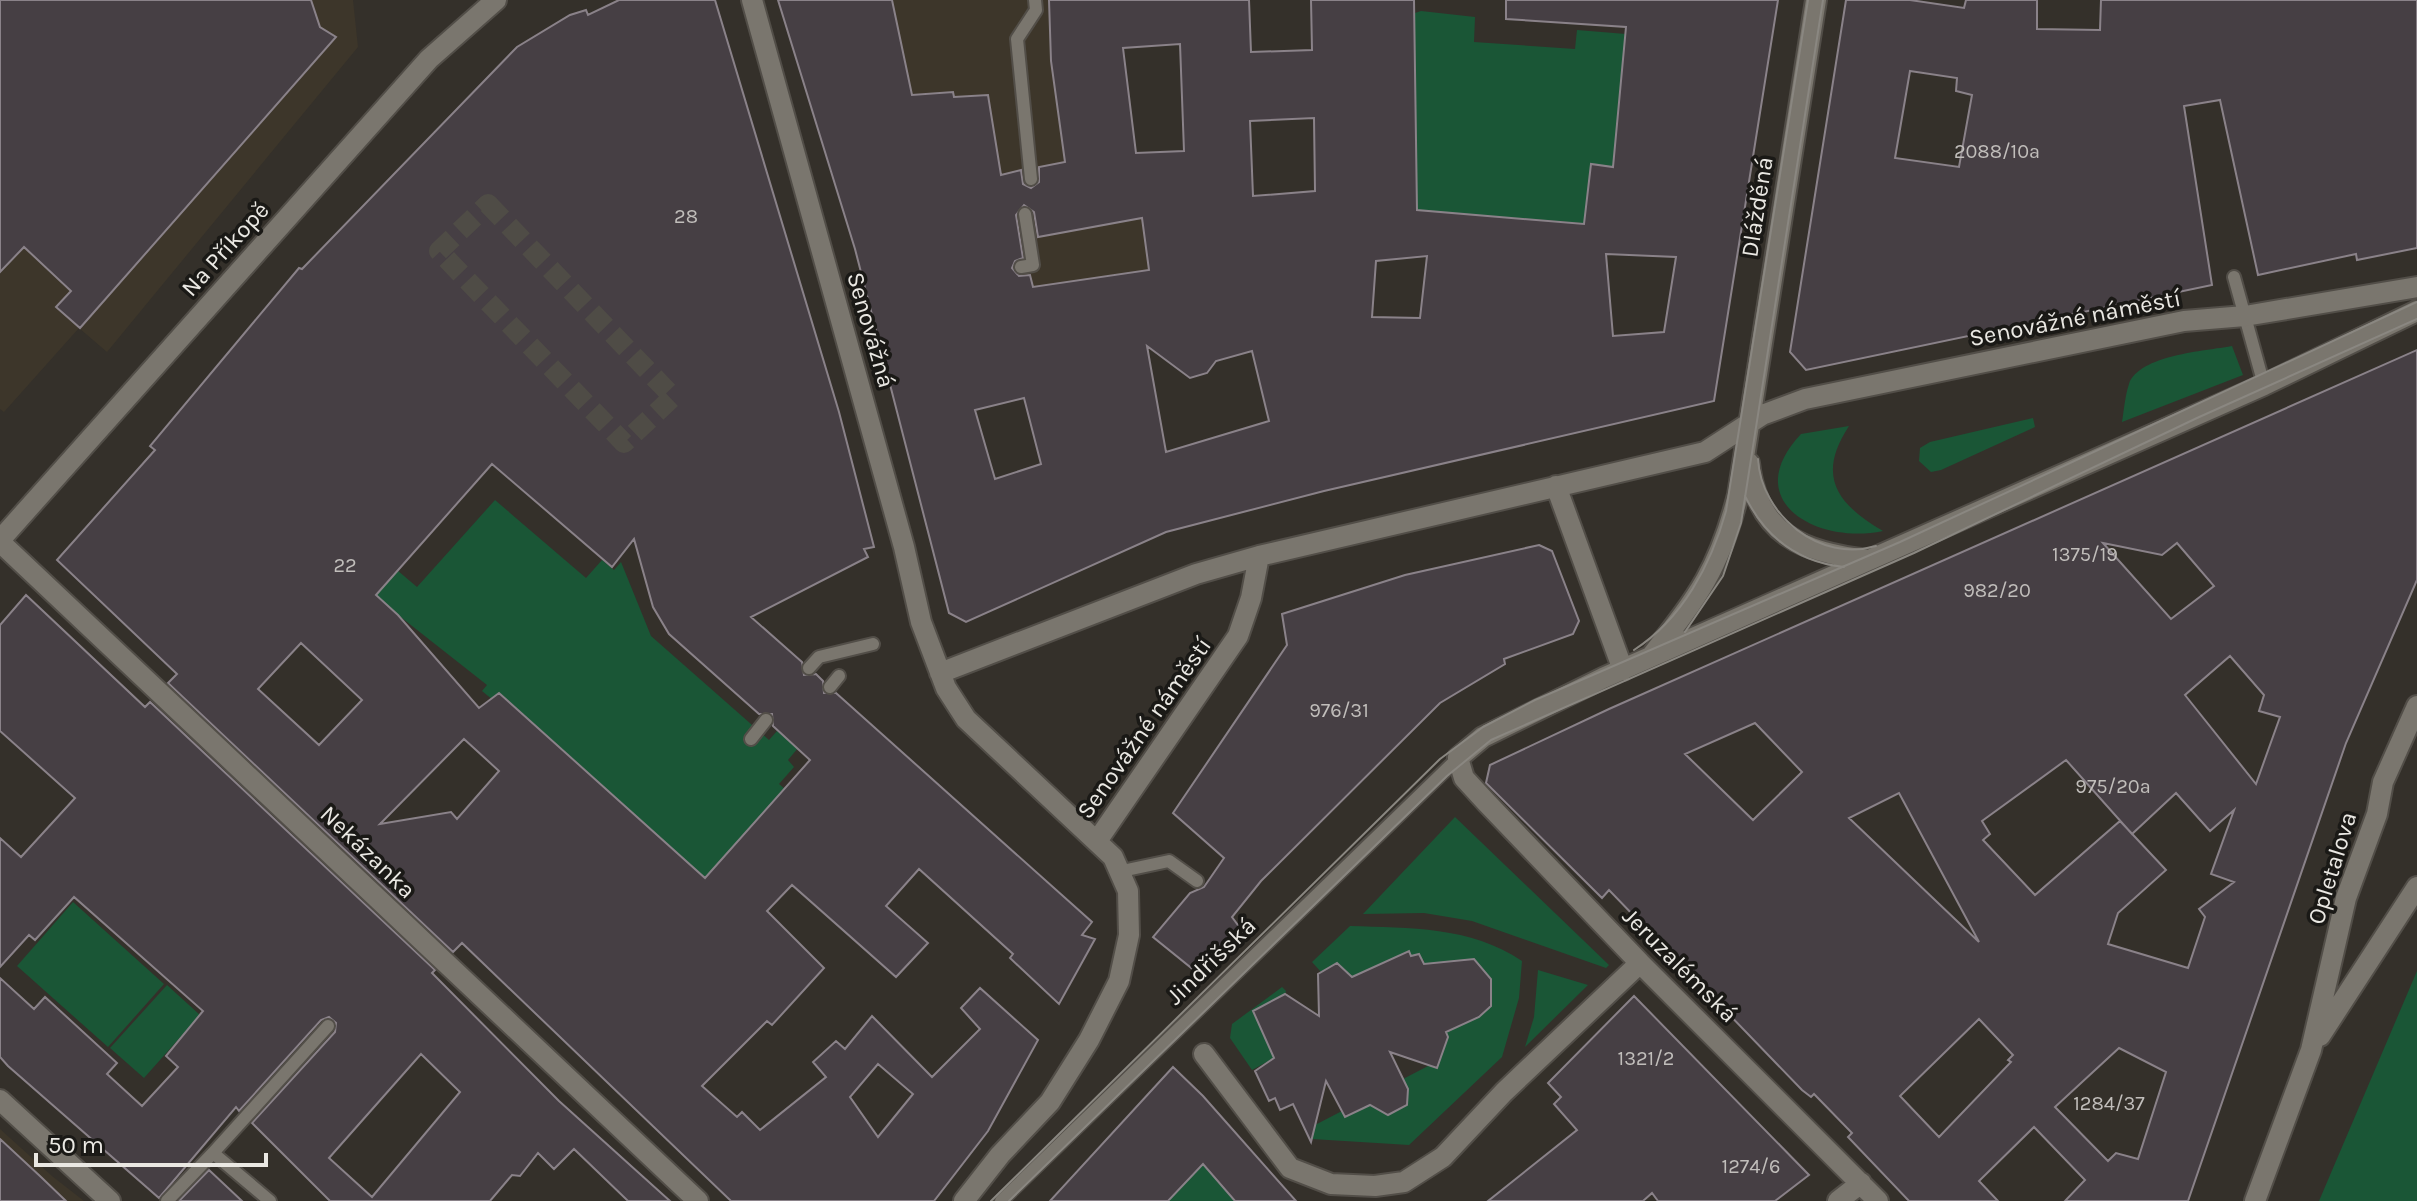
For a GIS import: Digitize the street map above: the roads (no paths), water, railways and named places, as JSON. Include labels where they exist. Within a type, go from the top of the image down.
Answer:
[{"type":"street","name":"Na Příkopě","points":[[0,541],[429,59],[496,0]]},
{"type":"street","name":"Senovážná","points":[[752,0],[904,547],[921,622],[940,673]]},
{"type":"street","name":"Dlážděná","points":[[1749,423],[1816,0]]},
{"type":"street","name":"Senovážné náměstí","points":[[1259,556],[1251,598],[1238,636],[1097,841],[966,719],[940,673],[1196,574],[1259,556],[1705,452],[1776,408],[1805,399],[2140,329],[2245,316],[2417,287]]},
{"type":"street","points":[[1458,758],[1483,737],[1651,656],[2264,385],[2417,311]]},
{"type":"street","points":[[1749,423],[1751,479],[1762,510],[1773,525],[1802,545],[1824,553],[1874,560]]},
{"type":"street","points":[[1651,656],[1691,605],[1719,559],[1738,495],[1749,423]]},
{"type":"street","points":[[1556,486],[1623,670]]},
{"type":"street","name":"Nekázanka","points":[[0,541],[698,1201]]},
{"type":"street","name":"Opletalova","points":[[2255,1201],[2311,1050],[2346,898],[2377,814],[2383,782],[2417,706]]},
{"type":"street","name":"Jeruzalémská","points":[[1458,758],[1464,778],[1640,963],[1878,1201]]},
{"type":"street","points":[[964,1201],[1000,1155],[1050,1102],[1119,981],[1129,935],[1128,891],[1122,871],[1097,841]]},
{"type":"street","name":"Opletalova","points":[[2311,1050],[2417,887]]},
{"type":"street","points":[[1204,1054],[1290,1168],[1331,1184],[1375,1186],[1404,1182],[1443,1157],[1504,1092],[1640,963]]},
{"type":"street","points":[[0,1100],[110,1201]]},
{"type":"street","points":[[1838,1201],[1861,1183]]},
{"type":"lane","points":[[1031,179],[1017,39],[1036,10],[1035,0]]},
{"type":"lane","points":[[1021,267],[1033,265],[1025,214]]},
{"type":"lane","points":[[2234,277],[2264,385]]},
{"type":"lane","points":[[809,668],[819,657],[873,644]]},
{"type":"lane","points":[[830,687],[839,676]]},
{"type":"lane","points":[[751,739],[766,720]]},
{"type":"lane","name":"Jindřišská","points":[[1001,1201],[1458,758]]},
{"type":"lane","points":[[1122,871],[1169,861],[1197,881]]},
{"type":"lane","points":[[167,1201],[328,1026]]},
{"type":"lane","points":[[213,1153],[270,1201]]},
{"type":"tunnel","points":[[488,204],[673,397],[624,443],[439,251],[488,204]]},
{"type":"tram line","points":[[1634,650],[1667,623],[1692,589],[1712,551],[1726,511],[1808,0]]},
{"type":"tram line","points":[[1685,632],[1723,576],[1741,523],[1823,0]]},
{"type":"tram line","points":[[991,1201],[1440,759],[1483,727],[1535,700],[1900,542],[2417,302]]},
{"type":"tram line","points":[[1009,1201],[1447,776],[1491,740],[1914,553],[2197,418],[2417,319]]},
{"type":"tram line","points":[[1758,459],[1770,499],[1797,530],[1815,541],[1834,547],[1855,549],[1876,546]]},
{"type":"tram line","points":[[1745,496],[1762,524],[1785,545],[1812,560],[1844,567]]}]
